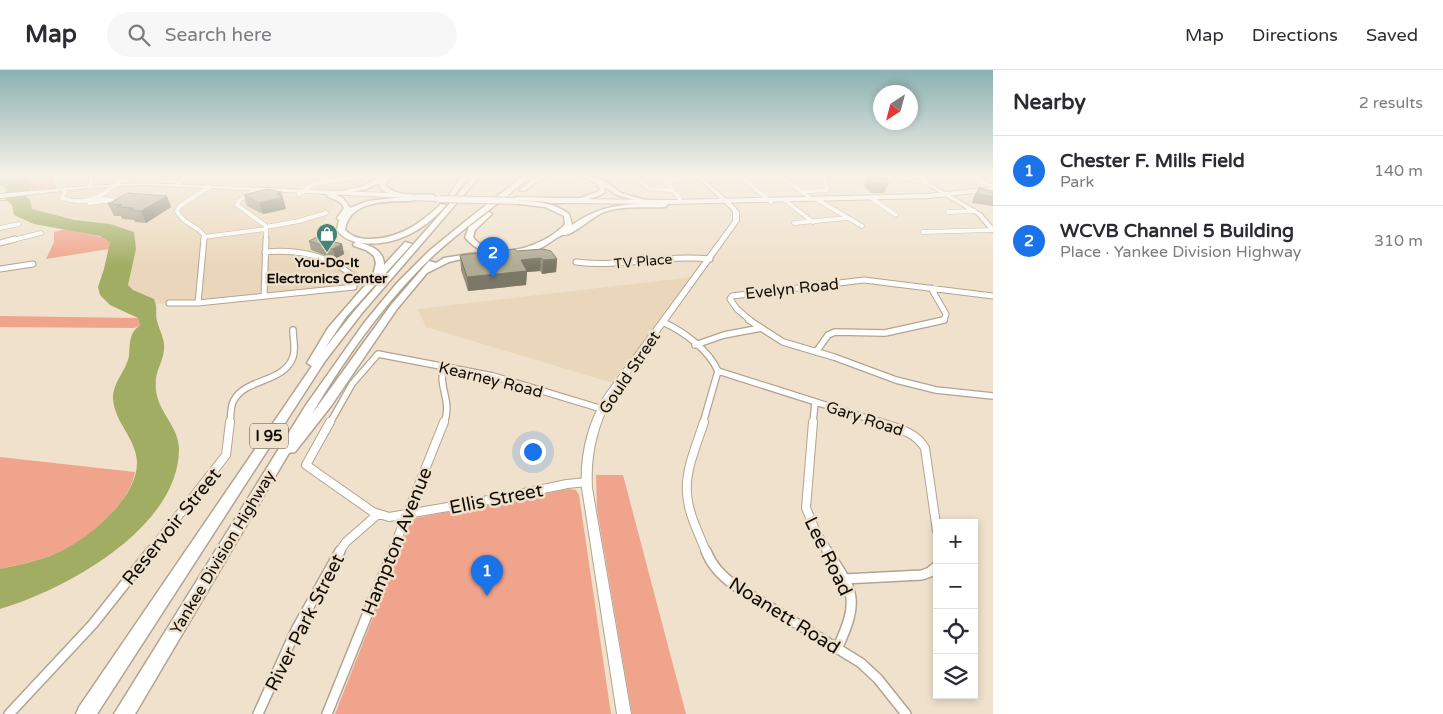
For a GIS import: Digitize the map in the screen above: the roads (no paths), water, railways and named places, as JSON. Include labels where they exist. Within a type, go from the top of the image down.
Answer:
[{"type":"highway","points":[[303,384],[319,348],[367,287],[379,270],[381,263],[380,257],[372,250],[337,234],[335,227],[346,206]]},
{"type":"highway","points":[[359,206],[349,212],[340,229],[344,234],[354,239],[368,241],[386,240],[411,232],[432,216]]},
{"type":"highway","points":[[367,287],[441,206]]},
{"type":"highway","name":"Yankee Division Highway","points":[[86,714],[303,384],[350,322],[451,206]]},
{"type":"highway","name":"Yankee Division Highway","points":[[124,714],[340,362],[392,294],[447,239],[489,206]]},
{"type":"highway","points":[[270,474],[308,429],[373,335],[410,288],[443,252],[488,215],[503,206]]},
{"type":"highway","points":[[488,215],[472,229],[469,233],[469,238],[477,246],[500,252],[520,252],[535,248],[562,232],[570,223],[567,215],[558,209],[547,206]]},
{"type":"highway","points":[[410,288],[431,268],[450,259],[470,255],[512,255],[533,252],[544,247],[598,212],[620,207],[641,206]]},
{"type":"main road","name":"Gould Street","points":[[624,714],[587,482],[590,447],[602,409],[617,384],[736,221],[736,212],[731,206]]},
{"type":"main road","points":[[966,206],[985,218],[993,230]]},
{"type":"street","points":[[180,206],[176,211],[179,217],[200,229],[204,237],[198,303]]},
{"type":"street","points":[[237,206],[263,222],[266,228],[264,296]]},
{"type":"street","points":[[792,206],[813,222]]},
{"type":"street","points":[[827,206],[862,226]]},
{"type":"street","points":[[882,206],[896,216]]},
{"type":"street","points":[[948,212],[974,211]]},
{"type":"street","points":[[204,237],[299,222],[326,213]]},
{"type":"street","points":[[794,223],[848,218]]},
{"type":"street","points":[[0,228],[19,224]]},
{"type":"street","points":[[923,232],[993,230]]},
{"type":"street","points":[[0,243],[41,233]]},
{"type":"street","points":[[170,303],[198,303],[354,287],[354,277],[338,264],[296,252],[265,252]]},
{"type":"street","name":"TV Place","points":[[576,262],[597,265],[691,257],[710,259]]},
{"type":"street","points":[[0,269],[33,264]]},
{"type":"street","name":"Evelyn Road","points":[[993,296],[859,280],[737,294],[731,297],[733,305],[760,328],[779,340],[901,382],[936,390],[993,396]]},
{"type":"street","points":[[816,352],[828,335],[835,332],[885,333],[944,320],[946,314],[931,288]]},
{"type":"street","points":[[663,322],[674,327],[695,345],[714,362],[718,371]]},
{"type":"street","points":[[695,345],[724,335],[760,328]]},
{"type":"street","name":"Reservoir Street","points":[[9,714],[92,624],[221,463],[226,455],[233,401],[237,395],[249,387],[288,366],[293,355],[293,330]]},
{"type":"street","name":"Kearney Road","points":[[378,514],[306,465],[352,384],[378,354],[500,378],[602,409]]},
{"type":"street","name":"Hampton Avenue","points":[[326,714],[405,515],[448,413],[441,376],[444,366]]},
{"type":"street","name":"Gary Road","points":[[718,371],[909,432],[922,440],[925,448],[935,519]]},
{"type":"street","name":"Noanett Road","points":[[718,371],[687,485],[688,504],[705,551],[713,566],[728,580],[838,647],[872,673],[906,714]]},
{"type":"street","name":"Lee Road","points":[[815,402],[806,508],[811,522],[844,579],[852,598],[852,608],[838,647]]},
{"type":"street","name":"Ellis Street","points":[[378,514],[389,517],[405,515],[567,484],[587,482]]},
{"type":"street","name":"River Park Street","points":[[258,714],[299,624],[331,564],[346,542],[378,514]]},
{"type":"street","points":[[844,579],[922,575],[933,569]]},
{"type":"place","name":"You-Do-It Electronics Center","points":[[327,253]]},
{"type":"place","name":"WCVB Channel 5 Building","points":[[493,278]]},
{"type":"place","name":"Chester F. Mills Field","points":[[487,596]]}]
